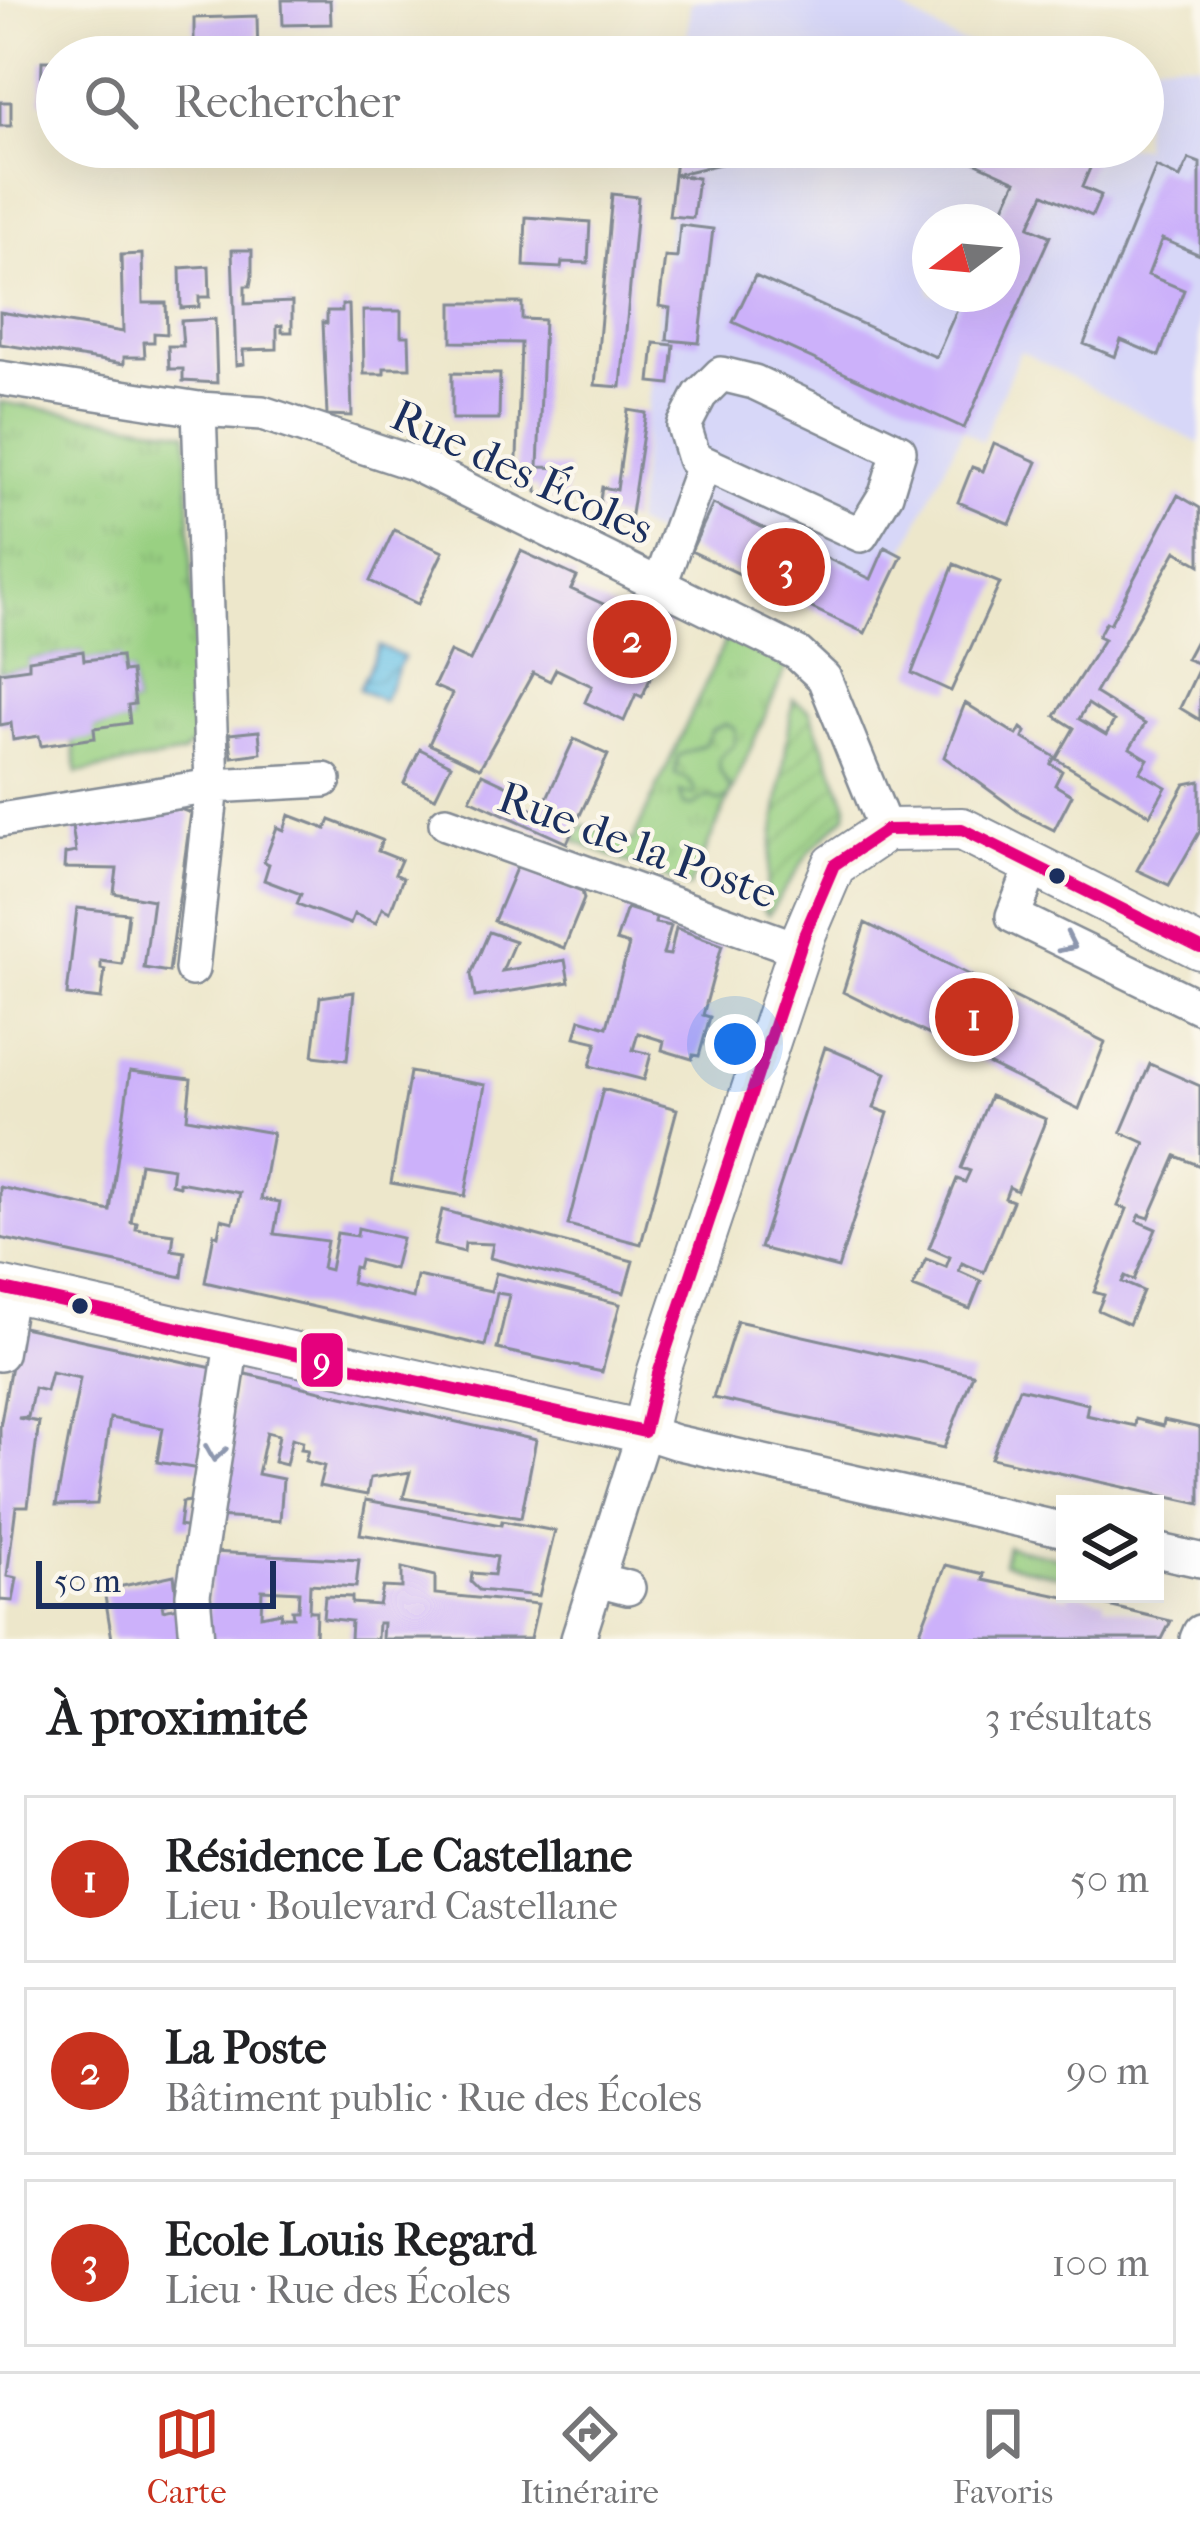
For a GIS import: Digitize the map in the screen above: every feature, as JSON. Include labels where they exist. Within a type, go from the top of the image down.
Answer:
[{"type":"main road","points":[[5,1289],[644,1432],[658,1373],[834,865],[886,830],[962,829],[1200,948]]},
{"type":"street","points":[[721,374],[754,382],[899,451],[886,494],[860,536],[704,463],[694,459],[684,426],[700,395],[721,374]]},
{"type":"street","name":"Rue des Écoles","points":[[0,378],[200,409],[262,413],[413,463],[797,652],[824,678],[886,830]]},
{"type":"street","points":[[192,969],[212,785],[200,409]]},
{"type":"street","points":[[660,584],[704,463]]},
{"type":"street","points":[[0,820],[212,785],[324,780]]},
{"type":"street","name":"Rue de la Poste","points":[[446,823],[801,950]]},
{"type":"street","points":[[1033,865],[1013,916],[1200,1007]]},
{"type":"street","points":[[0,1354],[5,1289]]},
{"type":"street","points":[[196,1639],[193,1595],[233,1337]]},
{"type":"street","points":[[578,1639],[613,1584],[644,1432],[1056,1528]]},
{"type":"street","points":[[1164,1552],[1200,1560]]},
{"type":"shaded area","points":[[888,0],[949,36],[688,36],[690,3]]},
{"type":"shaded area","points":[[1164,62],[1200,63],[1200,444],[1020,351],[982,442],[963,429],[865,633],[634,524],[676,168],[1164,168]]},
{"type":"green space","points":[[0,402],[187,432],[197,739],[182,754],[77,773],[73,741],[94,728],[130,722],[128,705],[135,704],[131,672],[123,672],[120,656],[84,660],[82,651],[29,660],[29,668],[0,672]]},
{"type":"green space","points":[[726,639],[787,666],[689,888],[574,841],[583,825],[632,842]]},
{"type":"green space","points":[[793,699],[810,711],[847,805],[846,815],[810,851],[768,915],[763,910]]},
{"type":"green space","points":[[726,724],[736,735],[719,759],[729,796],[684,805],[680,792],[693,795],[695,790],[688,779],[675,774],[678,756],[705,744],[712,730]]},
{"type":"green space","points":[[1007,1546],[1056,1557],[1056,1575],[1003,1563]]},
{"type":"water","points":[[379,646],[403,657],[383,701],[359,689]]},
{"type":"building","points":[[282,0],[330,0],[331,24],[283,25]]},
{"type":"building","points":[[257,16],[257,36],[194,36],[194,18]]},
{"type":"building","points":[[0,102],[11,102],[11,126],[0,126]]},
{"type":"building","points":[[1189,159],[1200,163],[1200,255],[1162,239],[1148,275],[1184,290],[1159,356],[1121,340],[1115,357],[1084,344],[1156,168],[1180,178]]},
{"type":"building","points":[[675,168],[703,168],[674,175]]},
{"type":"building","points":[[987,168],[1090,168],[1082,187],[1101,195],[1092,216],[1044,194],[1029,227],[1050,236],[1020,303],[1020,204],[1005,204],[1016,181]]},
{"type":"building","points":[[674,175],[698,178],[693,218],[669,216]]},
{"type":"building","points":[[612,194],[638,197],[621,387],[595,385]]},
{"type":"building","points":[[526,217],[590,222],[588,263],[562,262],[561,268],[524,266]]},
{"type":"building","points":[[680,225],[713,229],[699,343],[667,340],[670,308],[659,306],[665,257],[677,258]]},
{"type":"building","points":[[232,250],[252,250],[245,304],[292,302],[292,332],[282,332],[282,325],[277,326],[277,349],[243,350],[244,364],[236,365]]},
{"type":"building","points":[[142,254],[143,303],[166,303],[167,334],[154,333],[154,342],[144,342],[145,357],[124,357],[124,364],[0,344],[0,312],[123,332],[121,255]]},
{"type":"building","points":[[209,266],[210,297],[199,297],[199,307],[181,308],[180,268]]},
{"type":"building","points":[[755,276],[936,357],[956,312],[1016,312],[964,428],[733,322]]},
{"type":"building","points":[[452,303],[522,303],[522,319],[544,320],[538,467],[568,468],[564,505],[537,492],[537,487],[516,486],[521,343],[452,342]]},
{"type":"building","points":[[342,305],[349,305],[352,416],[327,415],[323,322],[327,323],[327,311],[342,311]]},
{"type":"building","points":[[363,311],[401,311],[401,336],[409,336],[410,368],[364,374]]},
{"type":"building","points":[[215,319],[217,383],[183,381],[183,369],[169,369],[168,346],[183,346],[181,321]]},
{"type":"building","points":[[654,343],[674,345],[670,384],[650,382]]},
{"type":"building","points":[[452,373],[500,374],[499,419],[452,419]]},
{"type":"building","points":[[628,410],[646,413],[630,521],[598,512],[602,487],[617,490]]},
{"type":"building","points":[[994,443],[1037,462],[1010,524],[958,502],[972,467],[983,471]]},
{"type":"building","points":[[1178,495],[1200,508],[1200,565],[1176,551],[1095,693],[1145,724],[1130,748],[1148,759],[1140,772],[1166,787],[1150,815],[1056,759],[1074,728],[1055,716],[1104,639],[1098,636],[1106,622],[1110,624]],"holes":[[[1088,704],[1114,721],[1106,735],[1079,719]]]},
{"type":"building","points":[[713,504],[871,579],[885,547],[902,556],[865,633],[691,551]]},
{"type":"building","points":[[394,530],[443,552],[418,604],[370,581]]},
{"type":"building","points":[[521,551],[577,577],[571,589],[625,614],[632,600],[671,619],[642,697],[636,694],[624,721],[585,702],[592,686],[556,669],[550,681],[533,673],[480,768],[429,744],[452,694],[434,686],[450,652],[470,661]]},
{"type":"building","points":[[954,564],[1000,583],[951,691],[912,673]]},
{"type":"building","points":[[1200,633],[1200,664],[1186,659]]},
{"type":"building","points":[[83,651],[84,660],[121,656],[123,672],[131,671],[135,704],[128,705],[130,723],[94,728],[95,738],[41,746],[39,736],[13,740],[11,723],[0,725],[0,672],[29,668],[29,660]]},
{"type":"building","points":[[1200,666],[1200,720],[1180,708]]},
{"type":"building","points":[[965,703],[1017,735],[1021,728],[1026,732],[1023,738],[1055,757],[1051,764],[1062,771],[1055,785],[1072,795],[1054,830],[1022,814],[944,757]]},
{"type":"building","points":[[259,731],[261,753],[232,757],[229,734]]},
{"type":"building","points":[[574,739],[608,755],[567,843],[470,799],[482,774],[516,790],[511,799],[540,813]]},
{"type":"building","points":[[420,749],[451,765],[435,798],[404,783]]},
{"type":"building","points":[[1200,781],[1200,831],[1169,885],[1137,870],[1185,784]]},
{"type":"building","points":[[180,809],[191,813],[169,972],[144,968],[153,900],[114,893],[117,869],[64,868],[65,854],[76,852],[72,826]]},
{"type":"building","points":[[289,815],[326,829],[330,820],[382,840],[378,851],[401,860],[395,874],[403,878],[390,912],[382,908],[376,923],[354,914],[350,924],[297,904],[301,894],[264,880],[269,864],[264,862],[277,827],[284,830]]},
{"type":"building","points":[[517,866],[582,891],[584,899],[564,948],[494,921]]},
{"type":"building","points":[[77,908],[128,913],[122,964],[101,961],[105,970],[101,999],[67,995]]},
{"type":"building","points":[[627,908],[671,926],[663,954],[670,955],[676,928],[722,945],[703,1015],[710,1017],[699,1056],[692,1059],[662,1050],[664,1041],[638,1033],[633,1050],[651,1054],[644,1080],[590,1066],[597,1042],[575,1037],[580,1019],[607,1027],[629,945],[616,941]]},
{"type":"building","points":[[865,923],[1105,1042],[1079,1109],[843,992]]},
{"type":"building","points":[[489,932],[515,941],[502,971],[565,960],[569,982],[475,997],[471,974]]},
{"type":"building","points":[[354,992],[347,1060],[313,1056],[320,997]]},
{"type":"building","points":[[825,1047],[886,1073],[874,1108],[888,1113],[838,1268],[760,1248]]},
{"type":"building","points":[[1150,1064],[1200,1086],[1200,1166],[1176,1156],[1149,1218],[1140,1215],[1137,1221],[1156,1229],[1134,1280],[1125,1276],[1122,1282],[1143,1291],[1129,1324],[1098,1310],[1104,1295],[1094,1292],[1127,1209],[1118,1206],[1145,1143],[1121,1132]]},
{"type":"building","points":[[130,1071],[191,1079],[187,1118],[273,1133],[261,1199],[280,1202],[274,1234],[327,1241],[322,1268],[330,1270],[337,1233],[357,1236],[358,1228],[402,1238],[394,1269],[360,1260],[351,1283],[413,1298],[417,1276],[491,1291],[496,1273],[620,1304],[602,1372],[497,1349],[509,1295],[497,1293],[485,1346],[205,1282],[214,1234],[218,1236],[221,1219],[233,1222],[240,1193],[171,1184],[173,1168],[140,1163],[131,1222],[137,1223],[136,1229],[174,1234],[172,1250],[185,1252],[182,1277],[0,1238],[0,1187],[110,1211]]},
{"type":"building","points":[[410,1072],[485,1085],[465,1196],[391,1183]]},
{"type":"building","points":[[603,1089],[677,1109],[641,1244],[568,1225]]},
{"type":"building","points":[[990,1096],[1046,1119],[1017,1191],[1009,1187],[1005,1198],[1013,1201],[984,1272],[962,1263],[959,1271],[981,1281],[970,1309],[913,1287],[926,1259],[946,1267],[950,1257],[929,1248],[957,1179],[965,1182],[970,1171],[961,1168]]},
{"type":"building","points":[[442,1210],[633,1261],[624,1293],[490,1258],[493,1244],[465,1243],[464,1252],[434,1245]]},
{"type":"building","points":[[737,1321],[973,1374],[944,1448],[713,1398]]},
{"type":"building","points":[[18,1326],[217,1369],[199,1469],[157,1462],[163,1428],[110,1418],[97,1504],[56,1505],[80,1378],[51,1372],[46,1391],[34,1388],[28,1417],[18,1418],[39,1422],[28,1506],[16,1506],[7,1576],[17,1578],[13,1601],[0,1600],[0,1427]]},
{"type":"building","points":[[237,1372],[536,1440],[521,1518],[403,1498],[410,1472],[370,1478],[367,1495],[319,1486],[324,1466],[305,1461],[308,1450],[301,1449],[303,1441],[292,1438],[286,1465],[274,1462],[279,1435],[267,1432],[258,1474],[283,1479],[280,1521],[215,1517]]},
{"type":"building","points":[[1019,1388],[1088,1404],[1086,1415],[1135,1426],[1136,1419],[1200,1428],[1200,1504],[1164,1495],[991,1458]]},
{"type":"building","points":[[366,1500],[555,1531],[539,1596],[479,1590],[471,1582],[472,1573],[494,1575],[497,1557],[360,1534]]},
{"type":"building","points":[[192,1501],[190,1528],[179,1526],[182,1502]]},
{"type":"building","points":[[212,1552],[359,1560],[356,1587],[310,1584],[315,1639],[207,1639]],"holes":[[[262,1590],[299,1592],[293,1617],[280,1617],[281,1612],[261,1616]]]},
{"type":"building","points":[[946,1565],[984,1574],[983,1580],[1056,1595],[1056,1603],[1104,1603],[1171,1621],[1162,1639],[917,1639]]},
{"type":"building","points":[[402,1568],[435,1576],[435,1594],[538,1604],[530,1639],[382,1639],[383,1623],[378,1623],[377,1639],[350,1639],[351,1621],[323,1618],[325,1596],[379,1605],[383,1587],[402,1588]]},
{"type":"building","points":[[174,1575],[177,1600],[162,1604],[163,1610],[178,1607],[185,1639],[112,1639],[104,1590]]},
{"type":"transit line","name":"9","points":[[886,830],[962,829],[1200,948]]},
{"type":"transit line","name":"9","points":[[644,1432],[658,1374],[805,933],[834,865],[886,830]]},
{"type":"transit line","name":"9","points":[[0,1288],[644,1432]]},
{"type":"place","name":"Ecole Louis Regard","points":[[786,567]]},
{"type":"place","name":"La Poste","points":[[632,639]]},
{"type":"place","name":"Résidence Le Castellane","points":[[974,1017]]}]
